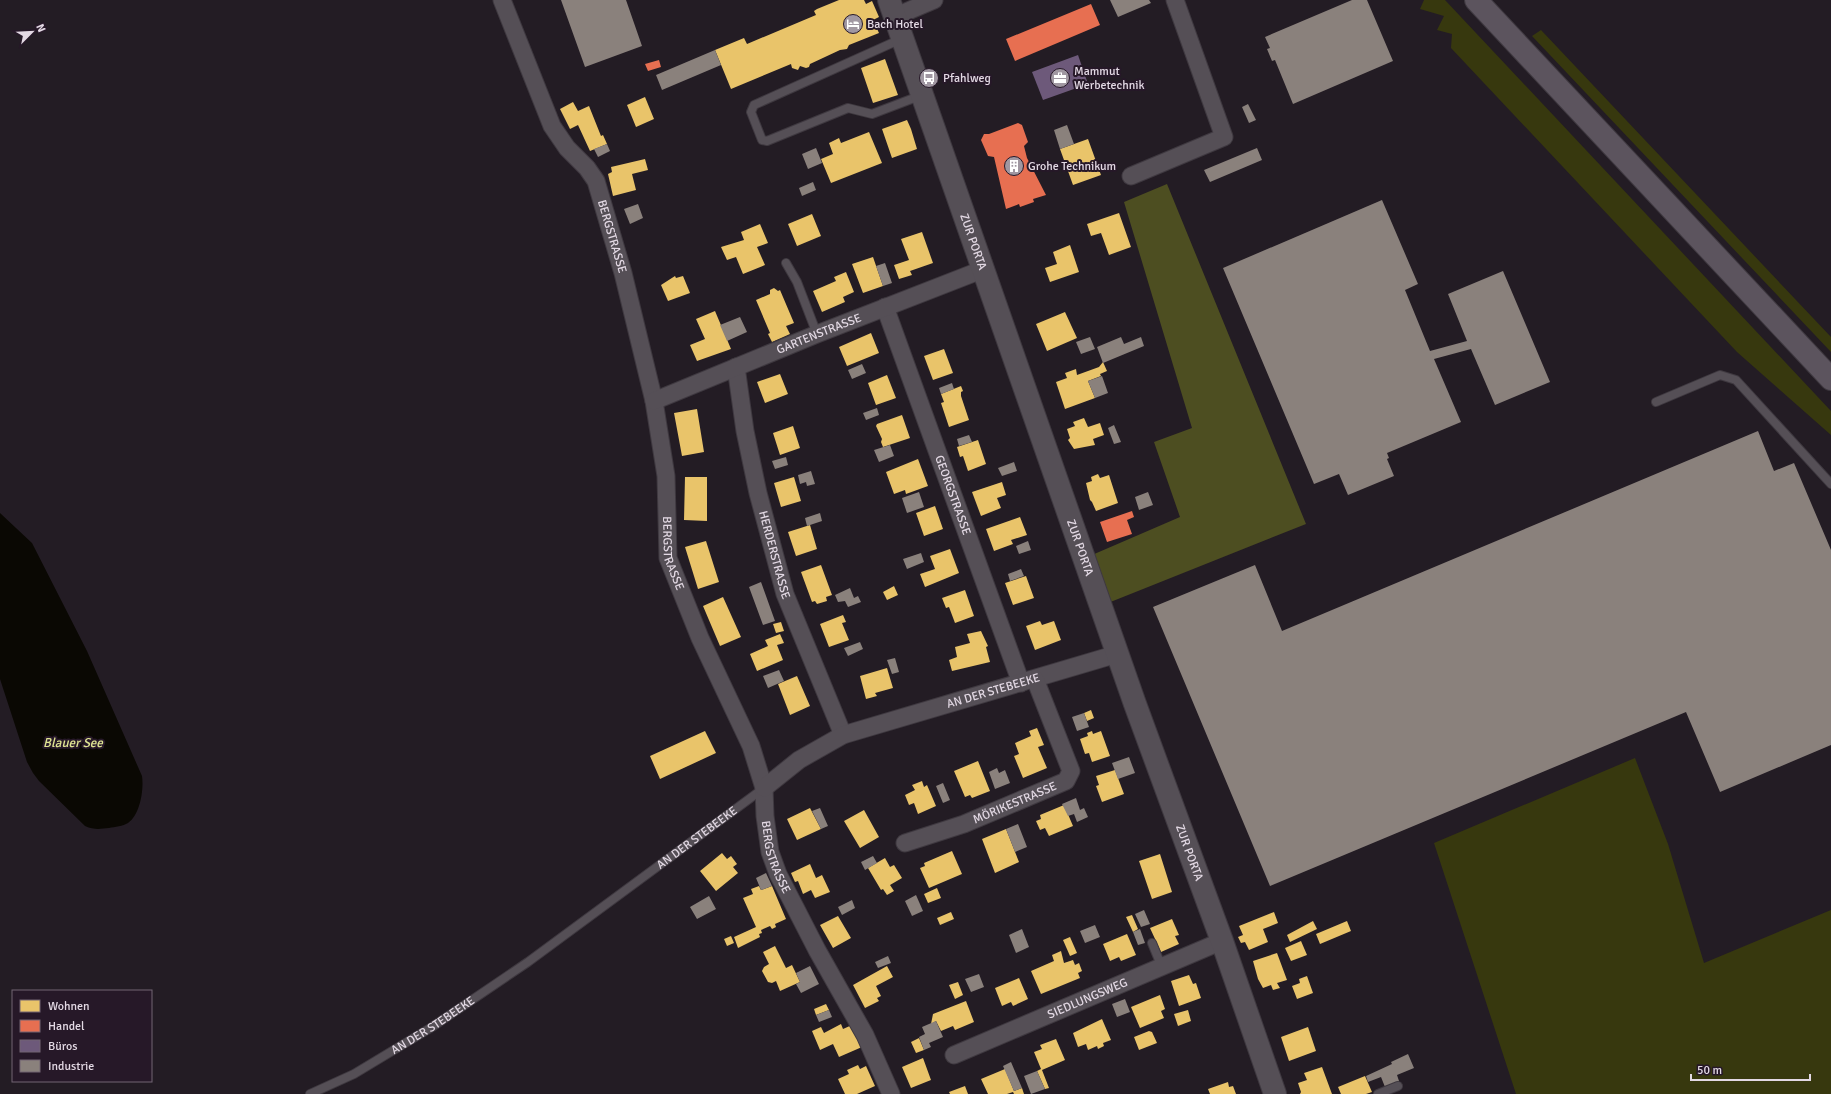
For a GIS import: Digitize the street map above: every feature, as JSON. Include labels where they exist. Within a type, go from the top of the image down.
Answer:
[{"type":"main road","points":[[1476,0],[1831,379]]},
{"type":"main road","name":"ZUR PORTA","points":[[891,8],[984,269],[1117,654],[1222,941],[1275,1094]]},
{"type":"street","name":"BERGSTRASSE","points":[[502,0],[552,126],[567,148],[588,168],[596,181],[623,273],[654,402],[666,476],[668,558],[700,638],[751,746],[764,788],[765,816],[770,852],[778,874],[864,1035],[891,1094]]},
{"type":"street","points":[[891,8],[934,0]]},
{"type":"street","points":[[1131,176],[1224,137],[1175,0]]},
{"type":"street","name":"GARTENSTRASSE","points":[[654,402],[736,366],[984,269]]},
{"type":"street","name":"GEORGSTRASSE","points":[[885,307],[1028,681]]},
{"type":"street","name":"HERDERSTRASSE","points":[[736,366],[745,431],[758,493],[786,594],[843,735]]},
{"type":"street","name":"AN DER STEBEEKE","points":[[764,788],[799,760],[843,735],[1117,654]]},
{"type":"street","name":"MÖRIKESTRASSE","points":[[905,843],[964,824],[1066,781],[1071,771],[1028,681]]},
{"type":"street","name":"SIEDLUNGSWEG","points":[[954,1055],[1161,965],[1222,941]]},
{"type":"lane","points":[[902,39],[754,105],[751,112],[762,140],[768,141],[848,108],[872,114],[922,95]]},
{"type":"lane","points":[[786,263],[797,282],[817,334]]},
{"type":"lane","points":[[1656,402],[1720,375],[1736,380],[1831,484]]},
{"type":"lane","name":"AN DER STEBEEKE","points":[[310,1094],[354,1074],[432,1027],[528,962],[764,788]]},
{"type":"lane","points":[[1152,943],[1161,965]]},
{"type":"lane","points":[[1378,1094],[1398,1086]]},
{"type":"shaded area","points":[[1424,0],[1445,0],[1831,411],[1831,435],[1737,352],[1451,48],[1452,34],[1437,30],[1444,16],[1420,9]]},
{"type":"shaded area","points":[[1541,30],[1831,337],[1831,352],[1532,36]]},
{"type":"shaded area","points":[[1167,184],[1306,524],[1108,603],[1092,555],[1180,517],[1154,442],[1192,428],[1124,202]]},
{"type":"shaded area","points":[[1635,758],[1668,844],[1704,963],[1831,910],[1831,1094],[1516,1094],[1434,843]]},
{"type":"water","name":"Blauer See","points":[[0,513],[32,543],[87,651],[142,776],[142,795],[136,814],[126,824],[100,829],[85,826],[39,781],[27,762],[0,679]]},
{"type":"building: Wohnen","points":[[839,0],[864,0],[866,4],[872,1],[879,17],[873,20],[879,33],[849,45],[847,49],[840,50],[810,64],[809,67],[806,68],[800,66],[798,70],[792,68],[791,64],[731,89],[715,50],[744,38],[747,44],[816,15],[814,11],[817,9]]},
{"type":"building: Wohnen","points":[[885,59],[898,95],[873,103],[861,68]]},
{"type":"building: Wohnen","points":[[645,97],[654,119],[636,127],[627,105]]},
{"type":"building: Wohnen","points":[[573,102],[578,111],[589,106],[601,136],[603,135],[607,144],[590,151],[578,125],[570,129],[560,109]]},
{"type":"building: Wohnen","points":[[907,120],[917,149],[892,158],[882,129]]},
{"type":"building: Wohnen","points":[[869,132],[882,163],[831,183],[821,159],[833,154],[829,143],[839,138],[841,143]]},
{"type":"building: Wohnen","points":[[1088,139],[1101,175],[1073,185],[1060,149]]},
{"type":"building: Wohnen","points":[[645,159],[648,170],[632,174],[636,190],[613,196],[608,174],[612,172],[611,167]]},
{"type":"building: Wohnen","points":[[1119,213],[1131,247],[1109,255],[1101,233],[1091,236],[1087,224]]},
{"type":"building: Wohnen","points":[[812,214],[821,236],[797,246],[788,224]]},
{"type":"building: Wohnen","points":[[760,224],[768,243],[757,247],[765,265],[743,274],[736,257],[727,260],[721,247],[744,240],[741,232]]},
{"type":"building: Wohnen","points":[[922,232],[933,263],[910,271],[912,275],[899,279],[894,265],[909,260],[901,239]]},
{"type":"building: Wohnen","points":[[1070,245],[1079,272],[1050,282],[1045,268],[1057,264],[1053,252]]},
{"type":"building: Wohnen","points":[[873,257],[883,286],[863,293],[852,264]]},
{"type":"building: Wohnen","points":[[846,272],[854,292],[843,297],[845,302],[822,312],[813,291],[836,281],[834,277]]},
{"type":"building: Wohnen","points":[[675,276],[676,278],[683,276],[690,293],[668,301],[661,285]]},
{"type":"building: Wohnen","points":[[774,288],[778,291],[780,290],[794,323],[786,326],[790,334],[772,342],[768,334],[770,333],[756,300],[770,294],[770,290]]},
{"type":"building: Wohnen","points":[[715,311],[731,349],[697,361],[690,345],[705,339],[696,319]]},
{"type":"building: Wohnen","points":[[1065,312],[1077,338],[1047,351],[1036,324]]},
{"type":"building: Wohnen","points":[[871,333],[879,353],[847,366],[839,347]]},
{"type":"building: Wohnen","points":[[944,349],[953,373],[933,380],[924,356]]},
{"type":"building: Wohnen","points":[[1103,362],[1107,371],[1100,374],[1101,376],[1088,381],[1095,398],[1065,409],[1056,382],[1067,378],[1065,373],[1076,369],[1077,375],[1099,367]]},
{"type":"building: Wohnen","points":[[780,374],[788,394],[765,403],[757,382]]},
{"type":"building: Wohnen","points":[[887,375],[896,398],[876,405],[868,383]]},
{"type":"building: Wohnen","points":[[961,386],[963,391],[961,392],[961,396],[969,420],[949,427],[941,403],[944,402],[941,394]]},
{"type":"building: Wohnen","points":[[697,409],[704,452],[682,456],[674,413]]},
{"type":"building: Wohnen","points":[[902,415],[910,438],[883,447],[881,442],[882,439],[876,426],[877,424]]},
{"type":"building: Wohnen","points":[[1084,418],[1088,427],[1100,423],[1104,435],[1093,439],[1095,445],[1074,449],[1068,440],[1070,438],[1067,429],[1075,426],[1073,422]]},
{"type":"building: Wohnen","points":[[793,426],[800,448],[780,455],[773,433]]},
{"type":"building: Wohnen","points":[[978,440],[986,464],[968,471],[963,456],[960,457],[957,447]]},
{"type":"building: Wohnen","points":[[918,459],[928,486],[906,494],[905,490],[894,494],[886,472]]},
{"type":"building: Wohnen","points":[[1098,474],[1100,478],[1109,475],[1118,503],[1096,511],[1090,500],[1086,483],[1092,481],[1091,477]]},
{"type":"building: Wohnen","points":[[685,477],[707,477],[707,521],[684,520]]},
{"type":"building: Wohnen","points":[[794,477],[801,501],[781,507],[774,483]]},
{"type":"building: Wohnen","points":[[1002,482],[1006,495],[997,498],[1001,508],[981,516],[972,492]]},
{"type":"building: Wohnen","points":[[935,506],[943,529],[924,536],[916,513]]},
{"type":"building: Wohnen","points":[[1020,517],[1027,535],[1011,540],[1013,544],[994,551],[986,529]]},
{"type":"building: Wohnen","points":[[810,525],[817,549],[796,556],[788,532]]},
{"type":"building: Wohnen","points":[[706,541],[719,582],[698,589],[685,547]]},
{"type":"building: Wohnen","points":[[950,549],[959,573],[925,587],[920,574],[935,569],[930,556]]},
{"type":"building: Wohnen","points":[[821,565],[832,595],[826,597],[827,601],[817,604],[815,601],[812,602],[801,572]]},
{"type":"building: Wohnen","points":[[1026,576],[1034,598],[1013,605],[1005,583]]},
{"type":"building: Wohnen","points":[[894,586],[898,595],[887,600],[883,592]]},
{"type":"building: Wohnen","points":[[965,590],[974,616],[955,623],[949,607],[946,608],[942,598]]},
{"type":"building: Wohnen","points":[[723,597],[741,637],[720,646],[703,606]]},
{"type":"building: Wohnen","points":[[843,615],[846,622],[842,623],[849,640],[829,647],[820,624]]},
{"type":"building: Wohnen","points":[[1040,621],[1042,625],[1054,621],[1061,640],[1035,650],[1026,626]]},
{"type":"building: Wohnen","points":[[781,622],[784,631],[776,633],[773,624]]},
{"type":"building: Wohnen","points":[[981,631],[988,646],[986,647],[990,662],[952,671],[949,660],[957,657],[955,647],[970,643],[967,634]]},
{"type":"building: Wohnen","points":[[780,634],[784,643],[777,645],[783,660],[757,671],[750,654],[768,646],[765,640]]},
{"type":"building: Wohnen","points":[[887,668],[893,688],[875,693],[877,696],[866,699],[860,676]]},
{"type":"building: Wohnen","points":[[797,676],[810,706],[790,715],[778,684]]},
{"type":"building: Wohnen","points":[[1091,710],[1094,718],[1087,721],[1084,713]]},
{"type":"building: Wohnen","points":[[1037,728],[1044,745],[1038,747],[1047,768],[1023,778],[1014,756],[1019,754],[1015,743],[1031,736],[1029,731]]},
{"type":"building: Wohnen","points":[[705,731],[716,753],[660,779],[650,756]]},
{"type":"building: Wohnen","points":[[1092,731],[1093,734],[1101,731],[1110,756],[1092,762],[1089,753],[1085,754],[1080,739],[1088,736],[1087,733]]},
{"type":"building: Wohnen","points":[[978,761],[990,791],[972,798],[970,795],[965,797],[954,771]]},
{"type":"building: Wohnen","points":[[1115,770],[1124,794],[1102,802],[1096,786],[1099,785],[1096,776]]},
{"type":"building: Wohnen","points":[[922,781],[924,787],[927,785],[936,806],[918,814],[914,803],[909,805],[905,795],[915,790],[912,785]]},
{"type":"building: Wohnen","points":[[1064,805],[1073,826],[1049,836],[1045,828],[1040,830],[1036,821],[1041,819],[1040,815]]},
{"type":"building: Wohnen","points":[[810,808],[821,829],[797,840],[787,819]]},
{"type":"building: Wohnen","points":[[864,810],[879,837],[860,848],[844,821]]},
{"type":"building: Wohnen","points":[[1006,829],[1019,862],[995,873],[982,839]]},
{"type":"building: Wohnen","points":[[952,851],[962,874],[929,888],[920,868],[925,866],[924,863]]},
{"type":"building: Wohnen","points":[[722,853],[727,859],[731,856],[737,864],[733,867],[738,873],[716,891],[700,871]]},
{"type":"building: Wohnen","points":[[1160,854],[1172,892],[1152,899],[1139,861]]},
{"type":"building: Wohnen","points":[[885,858],[890,867],[894,865],[902,878],[890,885],[894,891],[887,895],[883,889],[881,890],[868,868]]},
{"type":"building: Wohnen","points":[[810,864],[816,878],[822,875],[830,892],[815,898],[811,890],[803,894],[798,881],[795,882],[791,873]]},
{"type":"building: Wohnen","points":[[759,886],[761,890],[772,886],[786,919],[775,924],[776,927],[772,929],[770,926],[761,930],[762,933],[759,934],[760,937],[738,948],[734,937],[756,927],[743,898],[753,894],[751,889]]},
{"type":"building: Wohnen","points":[[937,888],[941,898],[928,903],[924,894]]},
{"type":"building: Wohnen","points":[[951,912],[954,919],[940,925],[937,918]]},
{"type":"building: Wohnen","points":[[1274,912],[1278,923],[1263,929],[1268,942],[1249,950],[1245,942],[1241,943],[1238,937],[1243,935],[1239,926]]},
{"type":"building: Wohnen","points":[[1132,915],[1138,929],[1133,932],[1126,917]]},
{"type":"building: Wohnen","points":[[838,916],[851,938],[833,948],[820,925]]},
{"type":"building: Wohnen","points":[[1172,919],[1179,935],[1175,936],[1179,944],[1161,952],[1150,928]]},
{"type":"building: Wohnen","points":[[1313,921],[1317,929],[1290,942],[1287,935]]},
{"type":"building: Wohnen","points":[[1347,921],[1351,931],[1320,944],[1316,934]]},
{"type":"building: Wohnen","points":[[1127,934],[1136,955],[1121,961],[1119,957],[1110,961],[1103,944]]},
{"type":"building: Wohnen","points":[[731,936],[734,943],[727,946],[724,939]]},
{"type":"building: Wohnen","points":[[1070,937],[1077,953],[1070,956],[1063,940]]},
{"type":"building: Wohnen","points":[[1301,941],[1307,955],[1291,961],[1285,948]]},
{"type":"building: Wohnen","points":[[775,946],[786,968],[792,965],[800,982],[780,991],[776,981],[772,983],[768,982],[762,971],[764,967],[769,964],[763,952]]},
{"type":"building: Wohnen","points":[[1061,951],[1064,963],[1073,960],[1075,965],[1079,963],[1082,971],[1078,973],[1080,978],[1041,994],[1031,971],[1054,961],[1052,955]]},
{"type":"building: Wohnen","points":[[1277,953],[1287,980],[1277,983],[1280,988],[1273,990],[1271,985],[1263,988],[1258,979],[1253,961]]},
{"type":"building: Wohnen","points":[[887,966],[893,977],[876,986],[881,996],[877,998],[879,1001],[865,1008],[853,985]]},
{"type":"building: Wohnen","points":[[1189,975],[1193,984],[1196,983],[1201,998],[1179,1006],[1171,981]]},
{"type":"building: Wohnen","points":[[1307,976],[1313,993],[1297,999],[1292,986],[1300,983],[1299,979]]},
{"type":"building: Wohnen","points":[[1019,978],[1028,999],[1013,1006],[1011,1002],[1002,1006],[995,988]]},
{"type":"building: Wohnen","points":[[958,982],[963,995],[955,999],[949,985]]},
{"type":"building: Wohnen","points":[[1160,995],[1165,1009],[1161,1011],[1164,1018],[1140,1028],[1131,1007]]},
{"type":"building: Wohnen","points":[[966,1001],[974,1022],[955,1030],[953,1026],[941,1031],[936,1021],[931,1024],[933,1014]]},
{"type":"building: Wohnen","points":[[826,1004],[829,1010],[816,1015],[814,1009]]},
{"type":"building: Wohnen","points":[[1188,1010],[1191,1021],[1178,1026],[1174,1014]]},
{"type":"building: Wohnen","points":[[1102,1019],[1111,1040],[1103,1043],[1104,1046],[1098,1049],[1097,1046],[1088,1050],[1086,1044],[1078,1047],[1073,1033]]},
{"type":"building: Wohnen","points":[[841,1024],[843,1029],[852,1025],[862,1047],[839,1057],[833,1044],[820,1050],[812,1031],[821,1027],[824,1033]]},
{"type":"building: Wohnen","points":[[1308,1027],[1316,1051],[1289,1061],[1281,1037]]},
{"type":"building: Wohnen","points":[[1149,1031],[1152,1032],[1157,1043],[1139,1050],[1134,1037]]},
{"type":"building: Wohnen","points":[[919,1038],[924,1050],[916,1053],[911,1042]]},
{"type":"building: Wohnen","points":[[1056,1039],[1065,1060],[1042,1070],[1049,1088],[1045,1089],[1037,1071],[1041,1069],[1034,1052],[1042,1049],[1040,1045]]},
{"type":"building: Wohnen","points":[[923,1058],[931,1080],[911,1088],[902,1067]]},
{"type":"building: Wohnen","points":[[858,1065],[860,1069],[866,1066],[875,1086],[857,1094],[845,1094],[838,1079],[849,1074],[847,1070]]},
{"type":"building: Wohnen","points":[[1322,1067],[1332,1094],[1300,1094],[1301,1092],[1298,1083],[1307,1080],[1304,1073]]},
{"type":"building: Wohnen","points":[[1005,1069],[1014,1091],[1022,1088],[1024,1094],[1014,1094],[1013,1092],[1007,1094],[988,1094],[981,1079]]},
{"type":"building: Wohnen","points":[[1365,1076],[1372,1092],[1366,1094],[1341,1094],[1338,1087]]},
{"type":"building: Wohnen","points":[[1228,1082],[1229,1087],[1233,1086],[1236,1094],[1210,1094],[1208,1089]]},
{"type":"building: Wohnen","points":[[965,1086],[968,1094],[950,1094],[949,1092]]},
{"type":"building: Handel","points":[[1091,4],[1100,25],[1015,61],[1006,39]]},
{"type":"building: Handel","points":[[659,60],[661,67],[648,71],[645,64]]},
{"type":"building: Handel","name":"Grohe Technikum","points":[[1018,123],[1022,125],[1028,142],[1024,146],[1027,158],[1046,195],[1033,199],[1034,202],[1020,207],[1019,204],[1006,209],[994,157],[988,156],[981,140],[984,134],[989,134]]},
{"type":"building: Handel","points":[[1132,511],[1134,517],[1127,520],[1132,534],[1107,542],[1100,522]]},
{"type":"building: Büros","name":"Mammut Werbetechnik","points":[[1078,55],[1088,84],[1043,100],[1032,72]]},
{"type":"building: Industrie","points":[[561,0],[626,0],[642,46],[585,67]]},
{"type":"building: Industrie","points":[[1110,0],[1149,0],[1151,3],[1118,17]]},
{"type":"building: Industrie","points":[[1352,0],[1367,0],[1393,61],[1293,104],[1275,60],[1272,61],[1267,49],[1270,48],[1265,37]]},
{"type":"building: Industrie","points":[[715,50],[721,65],[662,90],[656,75]]},
{"type":"building: Industrie","points":[[1248,104],[1256,120],[1249,123],[1242,107]]},
{"type":"building: Industrie","points":[[1067,125],[1074,144],[1060,149],[1054,130]]},
{"type":"building: Industrie","points":[[607,144],[610,151],[598,157],[594,149]]},
{"type":"building: Industrie","points":[[816,148],[822,163],[808,169],[802,154]]},
{"type":"building: Industrie","points":[[1257,148],[1262,160],[1210,182],[1204,170]]},
{"type":"building: Industrie","points":[[813,182],[816,190],[802,196],[799,188]]},
{"type":"building: Industrie","points":[[1382,200],[1418,284],[1405,290],[1430,351],[1467,341],[1448,294],[1503,271],[1550,382],[1495,405],[1471,349],[1434,359],[1461,422],[1387,453],[1389,458],[1387,459],[1394,476],[1348,495],[1339,474],[1314,484],[1223,268]]},
{"type":"building: Industrie","points":[[638,204],[643,218],[630,224],[624,209]]},
{"type":"building: Industrie","points":[[885,263],[892,283],[883,286],[876,266]]},
{"type":"building: Industrie","points":[[740,317],[747,332],[727,341],[720,325]]},
{"type":"building: Industrie","points":[[1090,337],[1095,349],[1081,354],[1076,342]]},
{"type":"building: Industrie","points":[[1121,337],[1124,344],[1141,337],[1144,346],[1103,363],[1097,347]]},
{"type":"building: Industrie","points":[[862,364],[866,373],[852,379],[848,370]]},
{"type":"building: Industrie","points":[[1102,376],[1108,393],[1095,398],[1088,381]]},
{"type":"building: Industrie","points":[[952,383],[954,389],[941,394],[939,388]]},
{"type":"building: Industrie","points":[[877,408],[879,415],[866,420],[863,413]]},
{"type":"building: Industrie","points":[[1114,425],[1121,442],[1114,444],[1108,428]]},
{"type":"building: Industrie","points":[[1758,431],[1774,471],[1794,463],[1831,550],[1831,745],[1720,792],[1686,712],[1270,886],[1153,607],[1255,565],[1282,631]]},
{"type":"building: Industrie","points":[[969,435],[972,442],[959,446],[957,439]]},
{"type":"building: Industrie","points":[[890,445],[894,456],[879,462],[874,450]]},
{"type":"building: Industrie","points":[[786,457],[788,465],[775,469],[772,461]]},
{"type":"building: Industrie","points":[[1014,462],[1017,471],[1002,476],[998,468]]},
{"type":"building: Industrie","points":[[811,471],[815,484],[807,486],[806,482],[800,484],[798,475]]},
{"type":"building: Industrie","points":[[919,492],[924,507],[907,513],[902,498]]},
{"type":"building: Industrie","points":[[1148,492],[1153,505],[1139,510],[1135,497]]},
{"type":"building: Industrie","points":[[820,513],[822,521],[807,526],[805,518]]},
{"type":"building: Industrie","points":[[1028,541],[1031,550],[1019,554],[1016,546]]},
{"type":"building: Industrie","points":[[921,553],[924,562],[907,569],[903,559]]},
{"type":"building: Industrie","points":[[1021,569],[1024,576],[1010,581],[1008,574]]},
{"type":"building: Industrie","points":[[761,582],[775,621],[763,625],[749,587]]},
{"type":"building: Industrie","points":[[850,588],[854,598],[858,596],[861,602],[848,607],[845,601],[838,602],[835,595]]},
{"type":"building: Industrie","points":[[860,642],[863,649],[848,656],[844,648]]},
{"type":"building: Industrie","points":[[895,658],[899,672],[892,674],[887,660]]},
{"type":"building: Industrie","points":[[779,670],[784,681],[768,688],[763,676]]},
{"type":"building: Industrie","points":[[1084,713],[1089,727],[1077,731],[1072,717]]},
{"type":"building: Industrie","points":[[1129,757],[1135,773],[1118,779],[1112,763]]},
{"type":"building: Industrie","points":[[997,768],[999,773],[1005,770],[1010,783],[995,789],[989,772]]},
{"type":"building: Industrie","points":[[943,783],[950,800],[943,803],[936,786]]},
{"type":"building: Industrie","points":[[1076,798],[1080,810],[1084,808],[1088,817],[1077,822],[1074,814],[1068,816],[1062,804]]},
{"type":"building: Industrie","points":[[820,808],[828,826],[821,829],[812,811]]},
{"type":"building: Industrie","points":[[1018,824],[1027,847],[1015,852],[1006,829]]},
{"type":"building: Industrie","points":[[873,856],[877,863],[865,870],[861,862]]},
{"type":"building: Industrie","points":[[766,873],[772,886],[761,890],[756,878]]},
{"type":"building: Industrie","points":[[916,895],[923,911],[912,916],[905,901]]},
{"type":"building: Industrie","points":[[709,896],[716,909],[697,919],[690,907]]},
{"type":"building: Industrie","points":[[852,900],[855,908],[842,915],[838,907]]},
{"type":"building: Industrie","points":[[1144,910],[1150,924],[1141,927],[1135,914]]},
{"type":"building: Industrie","points":[[1095,925],[1100,937],[1085,943],[1080,931]]},
{"type":"building: Industrie","points":[[1022,929],[1029,947],[1016,953],[1009,935]]},
{"type":"building: Industrie","points":[[1140,929],[1145,943],[1138,945],[1133,932]]},
{"type":"building: Industrie","points":[[888,956],[891,963],[878,968],[875,962]]},
{"type":"building: Industrie","points":[[810,966],[819,984],[801,993],[796,984],[800,982],[796,973]]},
{"type":"building: Industrie","points":[[979,974],[984,987],[971,992],[965,979]]},
{"type":"building: Industrie","points":[[1125,999],[1130,1012],[1117,1017],[1112,1004]]},
{"type":"building: Industrie","points":[[829,1010],[832,1017],[819,1022],[816,1015]]},
{"type":"building: Industrie","points":[[936,1021],[943,1037],[929,1043],[931,1047],[924,1050],[919,1037],[925,1034],[922,1027]]},
{"type":"building: Industrie","points":[[1408,1054],[1414,1068],[1397,1075],[1399,1081],[1385,1087],[1381,1077],[1368,1082],[1366,1076],[1392,1064],[1391,1062]]},
{"type":"building: Industrie","points":[[1011,1062],[1022,1088],[1014,1091],[1003,1066]]},
{"type":"building: Industrie","points":[[1037,1071],[1045,1089],[1031,1094],[1024,1076]]},
{"type":"place","name":"Bach Hotel","points":[[853,24]]},
{"type":"place","name":"Pfahlweg","points":[[929,78]]},
{"type":"place","name":"Mammut Werbetechnik","points":[[1060,78]]},
{"type":"place","name":"Grohe Technikum","points":[[1014,166]]}]
